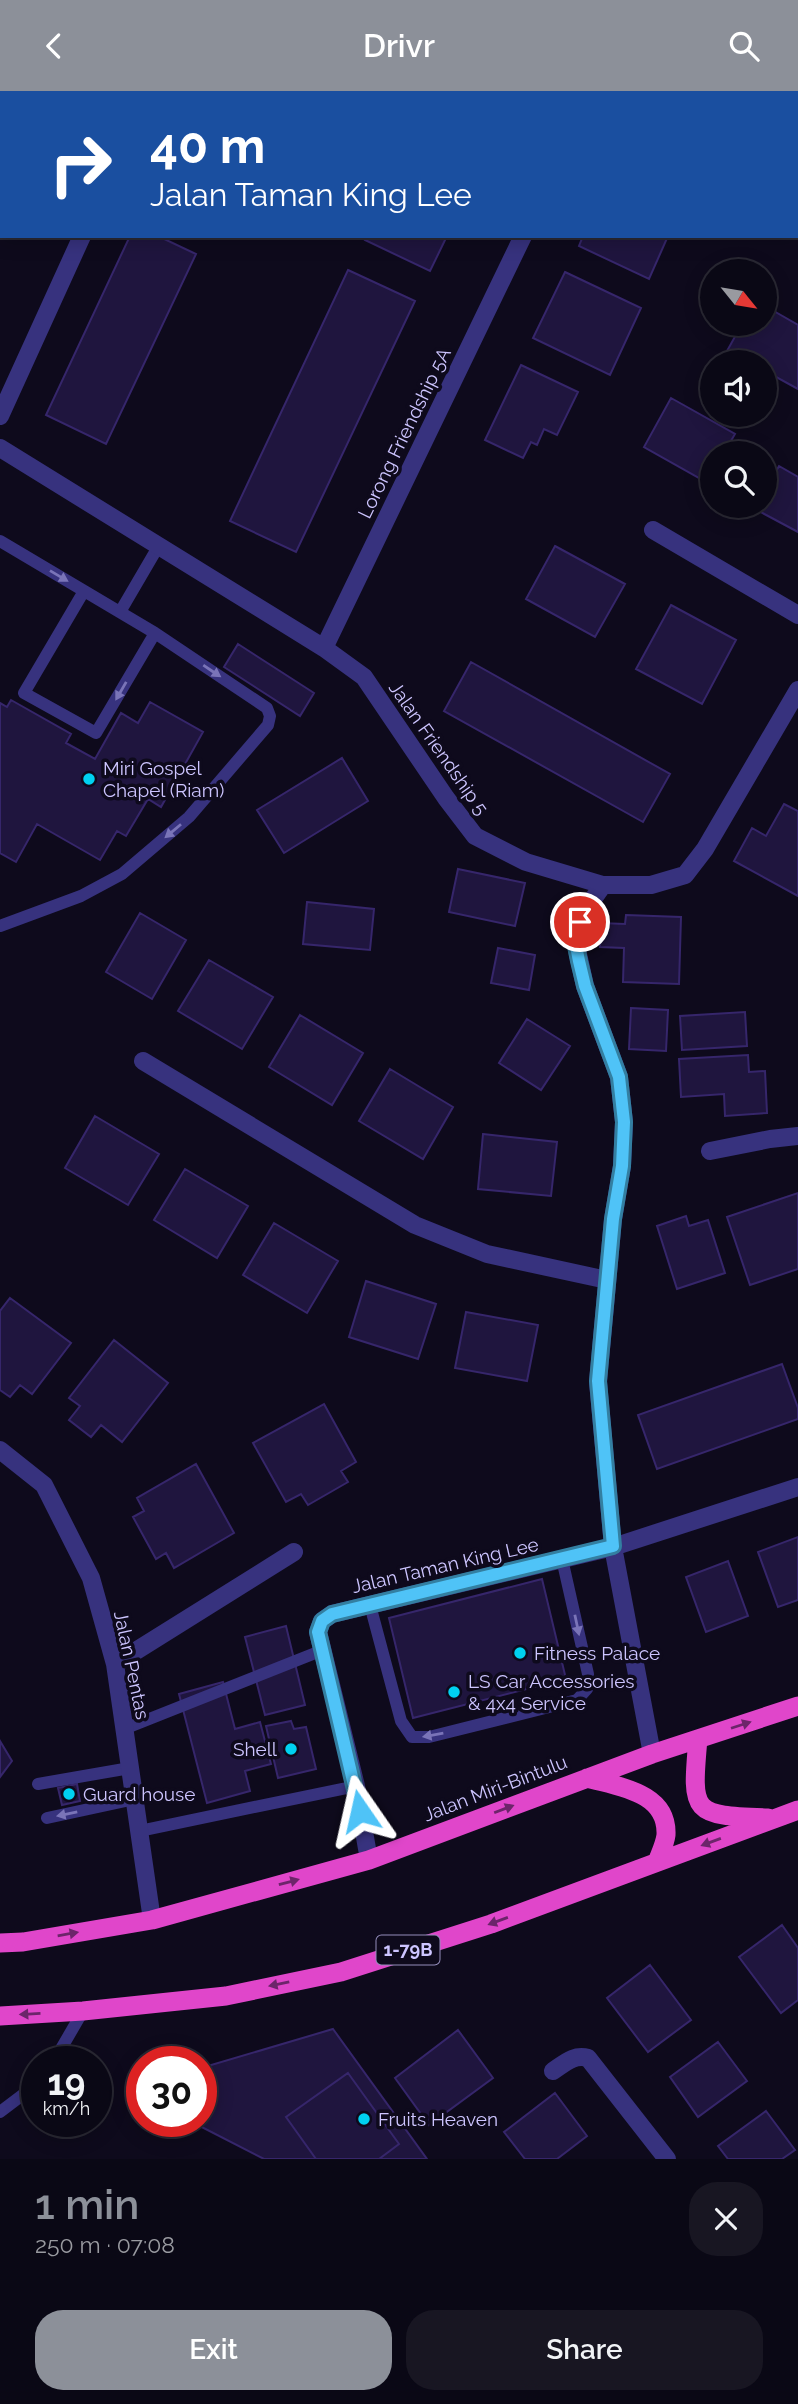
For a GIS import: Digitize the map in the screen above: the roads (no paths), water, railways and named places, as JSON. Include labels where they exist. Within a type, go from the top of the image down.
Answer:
[{"type":"highway","name":"Jalan Miri-Bintulu","points":[[0,1943],[23,1942],[152,1920],[369,1860],[652,1754],[798,1706]]},
{"type":"highway","points":[[698,1739],[694,1790],[699,1805],[709,1812],[723,1816],[776,1818]]},
{"type":"highway","points":[[587,1778],[631,1790],[653,1800],[664,1819],[666,1837],[657,1862]]},
{"type":"highway","name":"1-79B","points":[[0,2016],[83,2011],[226,1996],[341,1972],[491,1924],[798,1810]]},
{"type":"street","points":[[0,416],[81,238]]},
{"type":"street","name":"Lorong Friendship 5A","points":[[324,648],[522,238]]},
{"type":"street","name":"Jalan Friendship 5","points":[[0,448],[324,648],[364,677],[475,836],[526,862],[603,885],[651,885],[685,875],[705,849],[798,690]]},
{"type":"street","points":[[653,530],[798,614]]},
{"type":"street","points":[[603,885],[586,909],[574,936],[585,986],[619,1077],[624,1122],[622,1166],[613,1219],[598,1381],[613,1546],[652,1754]]},
{"type":"street","points":[[143,1061],[415,1225],[486,1254],[607,1280]]},
{"type":"street","points":[[710,1151],[798,1136]]},
{"type":"street","name":"Jalan Pentas","points":[[0,1450],[44,1485],[91,1577],[115,1664],[152,1920]]},
{"type":"street","name":"Jalan Taman King Lee","points":[[369,1860],[356,1786],[318,1632],[322,1621],[332,1614],[613,1546],[798,1487]]},
{"type":"street","points":[[115,1664],[294,1552]]},
{"type":"street","points":[[553,2071],[571,2058],[589,2058],[667,2159]]},
{"type":"lane","points":[[0,541],[155,632],[267,708],[270,716],[268,725],[189,817],[122,874],[81,896],[0,926]]},
{"type":"lane","points":[[120,612],[158,547]]},
{"type":"lane","points":[[84,591],[24,693],[96,733],[155,632]]},
{"type":"lane","points":[[370,1605],[401,1721],[412,1737],[429,1737],[577,1700],[587,1689],[588,1674],[562,1559]]},
{"type":"lane","points":[[124,1728],[323,1650]]},
{"type":"lane","points":[[38,1784],[130,1768]]},
{"type":"lane","points":[[139,1831],[356,1786]]},
{"type":"lane","points":[[47,1818],[135,1800]]},
{"type":"lane","points":[[63,2046],[83,2011]]},
{"type":"lane","points":[[0,2112],[21,2096]]},
{"type":"place","name":"Miri Gospel Chapel (Riam)","points":[[89,779]]},
{"type":"place","name":"Fitness Palace","points":[[520,1653]]},
{"type":"place","name":"LS Car Accessories & 4x4 Service","points":[[454,1692]]},
{"type":"place","name":"Shell","points":[[291,1749]]},
{"type":"place","name":"Guard house","points":[[69,1794]]},
{"type":"place","name":"Fruits Heaven","points":[[364,2119]]}]
